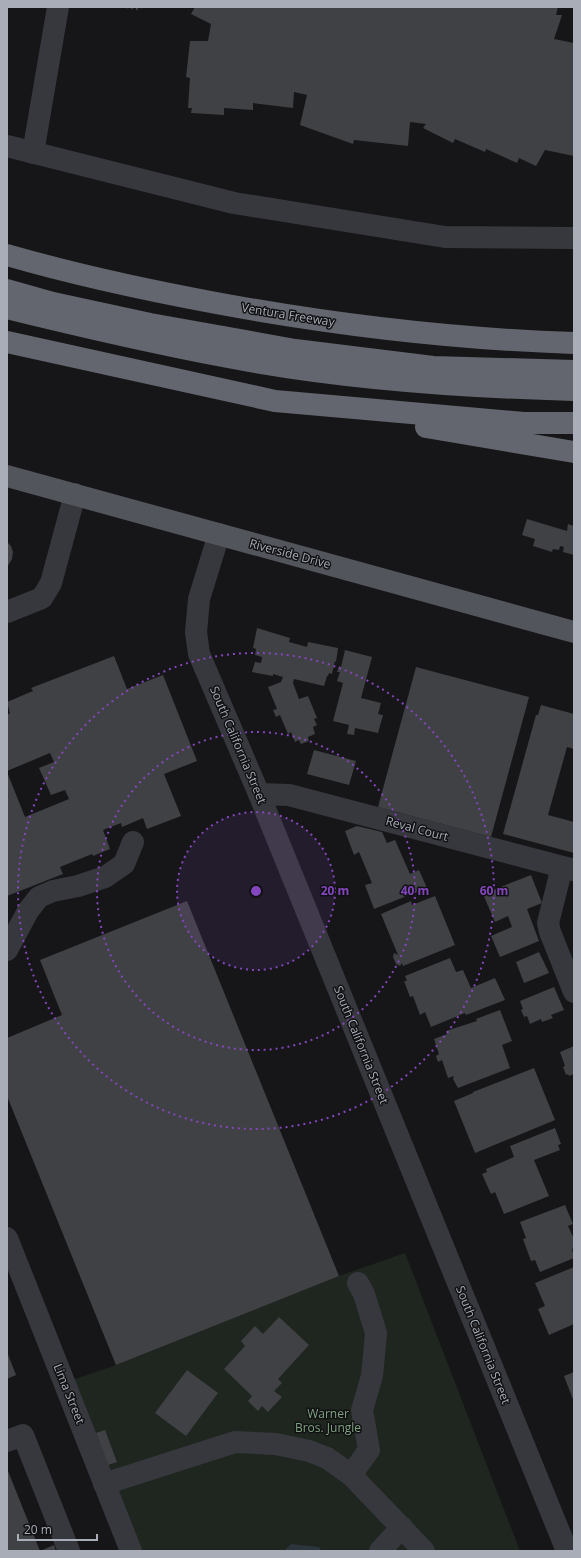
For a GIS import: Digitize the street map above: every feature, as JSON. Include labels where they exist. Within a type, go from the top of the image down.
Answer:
[{"type":"highway","name":"Ventura Freeway","points":[[7,255],[102,280],[274,314],[446,336],[574,343]]},
{"type":"highway","points":[[7,290],[54,303],[150,324],[295,350],[433,366],[574,371]]},
{"type":"highway","points":[[7,308],[119,335],[229,358],[342,374],[514,389],[574,390]]},
{"type":"highway","points":[[7,342],[275,401],[574,452]]},
{"type":"highway","points":[[275,401],[524,422],[574,423]]},
{"type":"main road","name":"Riverside Drive","points":[[7,476],[574,632]]},
{"type":"street","points":[[33,153],[58,7]]},
{"type":"street","points":[[7,146],[234,203],[445,237],[574,238]]},
{"type":"street","points":[[7,612],[42,598],[51,582],[75,494]]},
{"type":"street","name":"South California Street","points":[[220,534],[199,599],[196,632],[199,654],[259,794],[567,1551]]},
{"type":"street","name":"Reval Court","points":[[259,794],[290,795],[568,869]]},
{"type":"street","points":[[7,950],[28,911],[39,897],[54,891],[78,886],[105,877],[124,864],[133,842]]},
{"type":"street","points":[[568,869],[548,923],[550,932],[574,992]]},
{"type":"street","name":"Lima Street","points":[[7,1238],[131,1551]]},
{"type":"street","points":[[351,1475],[369,1450],[362,1410],[372,1376],[376,1333],[364,1294],[358,1283]]},
{"type":"street","points":[[7,1441],[23,1435],[69,1551]]},
{"type":"street","points":[[104,1484],[235,1442],[276,1444],[309,1451],[327,1458],[351,1475],[424,1551]]},
{"type":"street","points":[[380,1551],[402,1527]]},
{"type":"path","points":[[126,7],[138,9],[142,7]]},
{"type":"green space","name":"Warner Bros. Jungle","points":[[405,1253],[520,1551],[139,1551],[73,1380],[116,1365],[339,1276]]},
{"type":"shaded area","points":[[291,1544],[319,1547],[321,1551],[284,1551]]},
{"type":"building","points":[[195,7],[558,7],[556,15],[562,15],[554,39],[574,43],[574,156],[545,150],[536,166],[519,158],[517,163],[486,149],[485,152],[455,139],[453,143],[423,128],[426,124],[410,122],[408,146],[354,140],[353,144],[300,125],[307,95],[294,92],[293,108],[253,103],[253,110],[224,108],[224,115],[191,113],[192,108],[188,108],[190,78],[186,77],[190,41],[208,41],[211,24],[191,14]]},
{"type":"building","points":[[527,519],[567,531],[568,524],[574,526],[574,555],[563,552],[564,547],[560,546],[559,550],[553,549],[552,552],[533,546],[535,539],[522,535]]},
{"type":"building","points":[[7,542],[11,546],[13,552],[12,559],[7,567]]},
{"type":"building","points":[[257,628],[290,638],[289,642],[307,647],[308,642],[338,648],[332,674],[329,673],[327,676],[324,686],[294,679],[293,683],[299,699],[308,696],[317,718],[314,719],[317,725],[313,727],[315,734],[308,737],[309,741],[301,744],[299,740],[295,742],[291,732],[288,734],[280,715],[276,717],[273,710],[277,709],[268,687],[281,682],[283,677],[273,674],[273,676],[252,672],[255,662],[261,663],[262,657],[255,655],[256,649],[253,648]]},
{"type":"building","points":[[345,650],[372,657],[361,698],[381,703],[378,714],[383,715],[378,733],[355,728],[354,735],[347,734],[349,725],[333,721],[343,683],[337,681],[340,672],[337,672],[339,666],[341,667]]},
{"type":"building","points":[[114,656],[127,689],[163,675],[197,761],[164,774],[181,816],[147,829],[143,818],[122,827],[121,823],[103,830],[110,849],[93,856],[92,854],[60,867],[63,874],[7,896],[7,772],[25,817],[69,799],[65,790],[51,795],[39,768],[54,762],[50,753],[7,771],[7,715],[10,713],[7,702],[33,691],[31,688]]},
{"type":"building","points":[[416,667],[529,697],[491,837],[378,807]]},
{"type":"building","points":[[541,705],[574,714],[574,749],[567,747],[548,815],[574,822],[574,853],[503,834],[536,715],[538,715]]},
{"type":"building","points":[[314,750],[356,761],[349,785],[307,774]]},
{"type":"building","points":[[357,826],[382,832],[387,843],[395,840],[410,874],[419,870],[427,888],[374,909],[365,885],[372,883],[359,852],[354,855],[345,831]]},
{"type":"building","points":[[531,875],[542,903],[527,909],[539,941],[500,957],[491,936],[512,927],[508,916],[495,922],[483,894]]},
{"type":"building","points":[[435,896],[455,945],[403,966],[402,963],[400,966],[396,964],[393,957],[394,953],[398,955],[381,914],[411,901],[412,905]]},
{"type":"building","points":[[187,901],[339,1276],[116,1365],[7,1096],[7,1038],[62,1015],[40,960]]},
{"type":"building","points":[[539,952],[549,973],[524,983],[516,962]]},
{"type":"building","points":[[450,958],[456,972],[463,970],[471,988],[495,978],[505,1000],[466,1015],[465,1013],[431,1027],[425,1012],[420,1015],[413,996],[410,997],[404,981],[407,981],[405,976]]},
{"type":"building","points":[[554,987],[564,1010],[551,1015],[553,1018],[542,1022],[541,1019],[530,1024],[527,1016],[524,1017],[521,1010],[523,1009],[520,1001]]},
{"type":"building","points":[[500,1010],[512,1041],[502,1045],[510,1068],[458,1088],[453,1079],[454,1076],[448,1078],[442,1060],[438,1062],[436,1056],[439,1054],[434,1039],[447,1034],[446,1031],[477,1021],[476,1019]]},
{"type":"building","points":[[574,1046],[574,1074],[569,1076],[568,1074],[566,1075],[563,1067],[565,1066],[560,1052]]},
{"type":"building","points":[[534,1068],[555,1120],[475,1153],[454,1101]]},
{"type":"building","points":[[555,1128],[561,1144],[558,1145],[560,1150],[534,1160],[549,1196],[504,1214],[495,1192],[491,1194],[482,1174],[487,1172],[486,1169],[514,1157],[510,1146]]},
{"type":"building","points":[[565,1205],[573,1224],[568,1226],[574,1239],[574,1248],[572,1249],[574,1258],[540,1272],[535,1260],[531,1261],[523,1239],[526,1238],[520,1222]]},
{"type":"building","points":[[574,1267],[574,1324],[549,1335],[538,1309],[545,1306],[535,1283]]},
{"type":"building","points":[[279,1317],[309,1345],[278,1379],[282,1383],[274,1391],[282,1397],[268,1412],[262,1406],[258,1411],[248,1401],[252,1396],[224,1369],[245,1346],[241,1341],[255,1326],[263,1334]]},
{"type":"building","points":[[7,1352],[16,1375],[7,1379]]},
{"type":"building","points":[[187,1370],[218,1393],[186,1436],[155,1413]]},
{"type":"building","points":[[574,1372],[574,1402],[564,1376]]},
{"type":"building","points":[[105,1430],[117,1462],[108,1465],[96,1433]]},
{"type":"building","points":[[8,1471],[40,1551],[7,1551]]},
{"type":"building","points":[[54,1545],[56,1551],[40,1551]]}]
